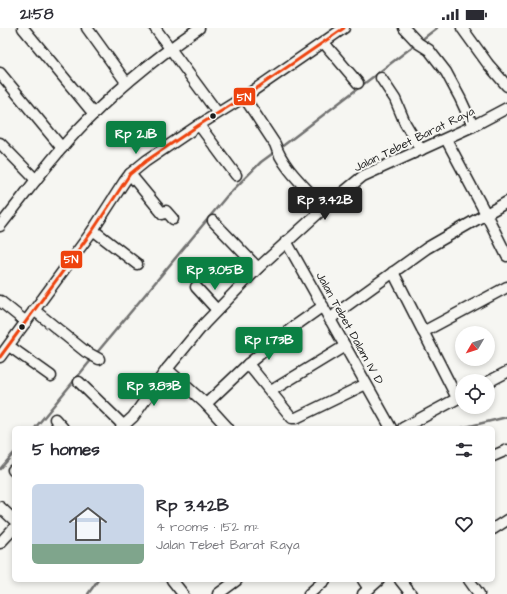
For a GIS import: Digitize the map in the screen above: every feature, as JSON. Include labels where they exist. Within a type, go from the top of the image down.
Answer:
[{"type":"street","points":[[23,28],[94,114]]},
{"type":"street","points":[[155,28],[217,112]]},
{"type":"street","points":[[2,218],[62,148],[126,82],[198,28]]},
{"type":"street","points":[[0,357],[93,230],[130,174],[146,161],[217,112],[244,97],[344,28]]},
{"type":"street","points":[[404,28],[414,39],[429,50],[446,72],[473,126]]},
{"type":"street","points":[[462,28],[488,64],[507,86]]},
{"type":"street","points":[[90,29],[126,82]]},
{"type":"street","points":[[324,43],[358,83]]},
{"type":"street","points":[[0,73],[62,148]]},
{"type":"street","points":[[381,78],[395,99],[405,123],[421,150]]},
{"type":"street","points":[[244,97],[292,173],[324,208]]},
{"type":"street","name":"Jalan Tebet Barat Raya","points":[[123,426],[133,417],[167,369],[204,324],[258,268],[324,208],[364,176],[446,139],[507,108]]},
{"type":"street","points":[[199,125],[236,175]]},
{"type":"street","points":[[446,139],[507,256]]},
{"type":"street","points":[[0,143],[36,180]]},
{"type":"street","points":[[130,174],[163,214],[166,211],[173,220]]},
{"type":"street","points":[[330,320],[338,312],[427,248],[507,202]]},
{"type":"street","points":[[213,221],[258,268]]},
{"type":"street","points":[[93,230],[137,264]]},
{"type":"street","name":"Jalan Tebet Dalam IV D","points":[[286,241],[390,426]]},
{"type":"street","points":[[393,272],[423,332],[455,390]]},
{"type":"street","points":[[196,287],[217,310]]},
{"type":"street","points":[[423,332],[507,287]]},
{"type":"street","points":[[0,301],[26,322]]},
{"type":"street","points":[[206,404],[248,364],[292,328],[323,306]]},
{"type":"street","points":[[34,310],[87,352],[99,359]]},
{"type":"street","points":[[9,346],[51,376]]},
{"type":"street","points":[[270,391],[345,346]]},
{"type":"street","points":[[248,364],[291,417],[296,418],[366,384]]},
{"type":"street","points":[[167,369],[206,404],[226,426]]},
{"type":"street","points":[[495,378],[507,372]]},
{"type":"street","points":[[79,382],[121,426]]},
{"type":"street","points":[[407,426],[455,399]]},
{"type":"street","points":[[55,419],[61,426]]},
{"type":"street","points":[[495,455],[507,450]]},
{"type":"street","points":[[0,507],[12,518]]},
{"type":"street","points":[[0,543],[12,530]]},
{"type":"street","points":[[174,582],[183,594]]},
{"type":"street","points":[[218,594],[234,582]]},
{"type":"street","points":[[309,594],[323,582]]},
{"type":"street","points":[[366,591],[377,582]]},
{"type":"street","points":[[402,582],[411,594]]},
{"type":"street","points":[[470,582],[479,594]]},
{"type":"waterway","points":[[420,41],[437,28]]},
{"type":"waterway","points":[[280,148],[416,44]]},
{"type":"waterway","points":[[95,355],[226,197],[261,162],[276,151]]},
{"type":"waterway","points":[[37,426],[92,359]]},
{"type":"waterway","points":[[470,426],[507,417]]},
{"type":"waterway","points":[[0,469],[12,455]]},
{"type":"waterway","points":[[88,594],[97,582]]},
{"type":"transit line","name":"5N","points":[[0,357],[93,230],[130,174],[146,161],[244,97],[344,28]]}]
